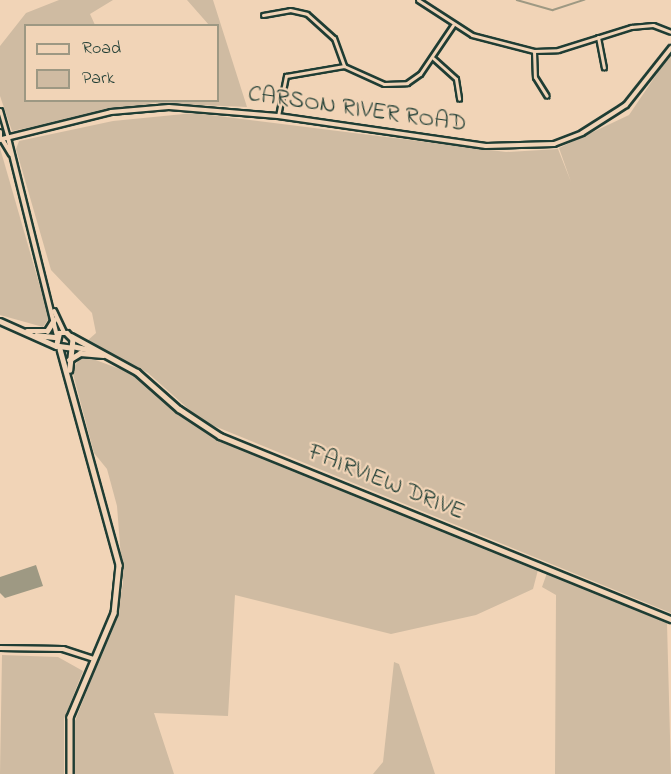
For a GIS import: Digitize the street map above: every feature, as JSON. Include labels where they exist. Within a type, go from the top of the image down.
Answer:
[{"type":"main road","points":[[25,332],[47,331],[54,320]]},
{"type":"main road","points":[[0,321],[58,348]]},
{"type":"main road","points":[[25,332],[56,337],[64,332]]},
{"type":"main road","name":"FAIRVIEW DRIVE","points":[[64,332],[136,372],[179,409],[220,436],[671,619]]},
{"type":"main road","points":[[70,774],[70,717],[93,658],[114,613],[119,565],[71,378],[69,360],[71,336]]},
{"type":"main road","points":[[56,337],[58,348],[71,378]]},
{"type":"main road","name":"FAIRVIEW DRIVE","points":[[58,348],[71,347],[105,354]]},
{"type":"main road","points":[[69,360],[80,353],[105,354]]},
{"type":"street","points":[[418,0],[453,25],[534,51],[558,50],[642,26],[671,32]]},
{"type":"street","points":[[263,15],[290,10],[307,14],[334,38],[344,66]]},
{"type":"street","points":[[278,116],[286,76],[344,66],[384,84],[400,85],[416,78],[433,58],[453,25]]},
{"type":"street","points":[[598,37],[604,67]]},
{"type":"street","name":"CARSON RIVER ROAD","points":[[1,140],[145,108],[192,107],[278,116],[486,146],[554,144],[582,134],[626,105],[671,48]]},
{"type":"street","points":[[534,51],[535,77],[547,96]]},
{"type":"street","points":[[433,58],[456,79],[459,99]]},
{"type":"street","points":[[0,110],[50,299],[56,337]]},
{"type":"street","points":[[0,131],[1,140],[11,154]]},
{"type":"street","points":[[50,299],[64,332]]},
{"type":"street","points":[[0,648],[63,649],[93,658]]},
{"type":"green space","points":[[59,0],[113,0],[90,14],[95,24],[24,24],[24,102],[219,102],[219,24],[208,24],[187,0],[213,0],[247,107],[153,103],[12,131],[0,96],[0,46],[26,13]]},
{"type":"green space","points":[[671,53],[671,613],[202,421],[148,373],[87,341],[96,333],[92,313],[51,270],[16,149],[19,141],[113,121],[194,113],[506,152],[558,149],[571,182],[559,148],[629,115]]},
{"type":"green space","points":[[0,148],[49,318],[43,327],[0,315]]},
{"type":"green space","points":[[82,355],[128,372],[216,439],[538,570],[533,589],[476,615],[391,634],[235,595],[228,716],[154,713],[174,774],[75,774],[75,721],[114,622],[123,584],[117,506],[107,469],[94,453],[72,370]]},
{"type":"green space","points":[[547,573],[667,623],[671,774],[555,774],[556,595],[542,587]]},
{"type":"green space","points":[[2,655],[58,657],[83,671],[64,719],[64,774],[0,774]]},
{"type":"green space","points":[[394,662],[399,664],[435,774],[373,774],[383,762]]},
{"type":"shaded area","points":[[36,565],[43,586],[5,598],[0,593],[0,577]]},
{"type":"waterway","points":[[517,0],[553,10],[584,0]]}]
